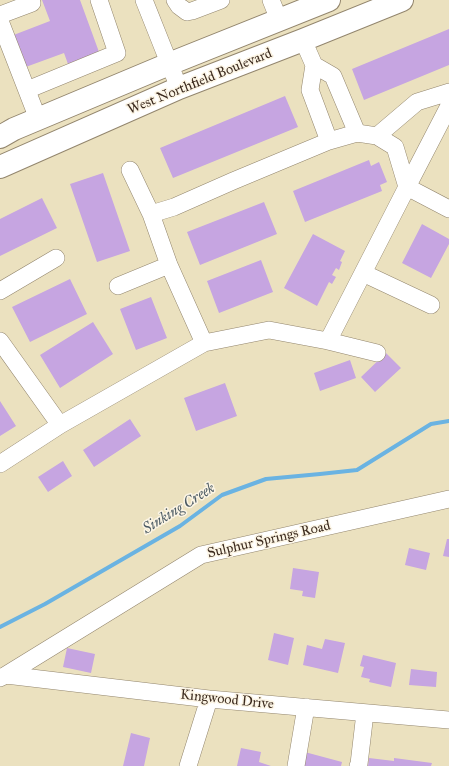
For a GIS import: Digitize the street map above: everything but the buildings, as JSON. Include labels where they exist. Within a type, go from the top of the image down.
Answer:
[{"type":"main road","name":"West Northfield Boulevard","points":[[0,137],[14,129],[169,64],[329,0]]},
{"type":"main road","name":"West Northfield Boulevard","points":[[0,166],[180,88],[402,0]]},
{"type":"main road","points":[[285,18],[303,40]]},
{"type":"street","points":[[27,90],[117,53],[98,0]]},
{"type":"street","points":[[144,0],[180,88]]},
{"type":"street","points":[[176,0],[179,6],[187,12],[192,12],[196,5],[221,0]]},
{"type":"street","points":[[271,0],[285,18]]},
{"type":"street","points":[[0,15],[32,3]]},
{"type":"street","points":[[0,21],[38,119]]},
{"type":"street","points":[[303,40],[314,65],[310,90],[328,141]]},
{"type":"street","points":[[314,65],[332,76],[357,133]]},
{"type":"street","points":[[377,136],[417,102],[449,92]]},
{"type":"street","points":[[328,342],[449,106]]},
{"type":"street","points":[[151,214],[174,207],[328,141],[357,133],[377,136],[395,147],[408,187],[449,209]]},
{"type":"street","points":[[130,170],[151,214],[169,265],[204,343]]},
{"type":"street","points":[[0,291],[56,258]]},
{"type":"street","points":[[118,286],[169,265]]},
{"type":"street","points":[[363,273],[431,306]]},
{"type":"street","points":[[0,464],[60,425],[204,343],[269,330],[377,353]]},
{"type":"street","points":[[0,341],[60,425]]},
{"type":"street","name":"Sulphur Springs Road","points":[[3,676],[201,555],[449,499]]},
{"type":"street","name":"Kingwood Drive","points":[[3,676],[209,699],[449,720]]},
{"type":"street","points":[[188,766],[209,699]]},
{"type":"street","points":[[296,766],[306,707]]},
{"type":"street","points":[[358,766],[365,713]]},
{"type":"waterway","name":"Sinking Creek","points":[[0,627],[45,604],[180,526],[222,495],[266,479],[357,470],[431,424],[449,421]]}]
